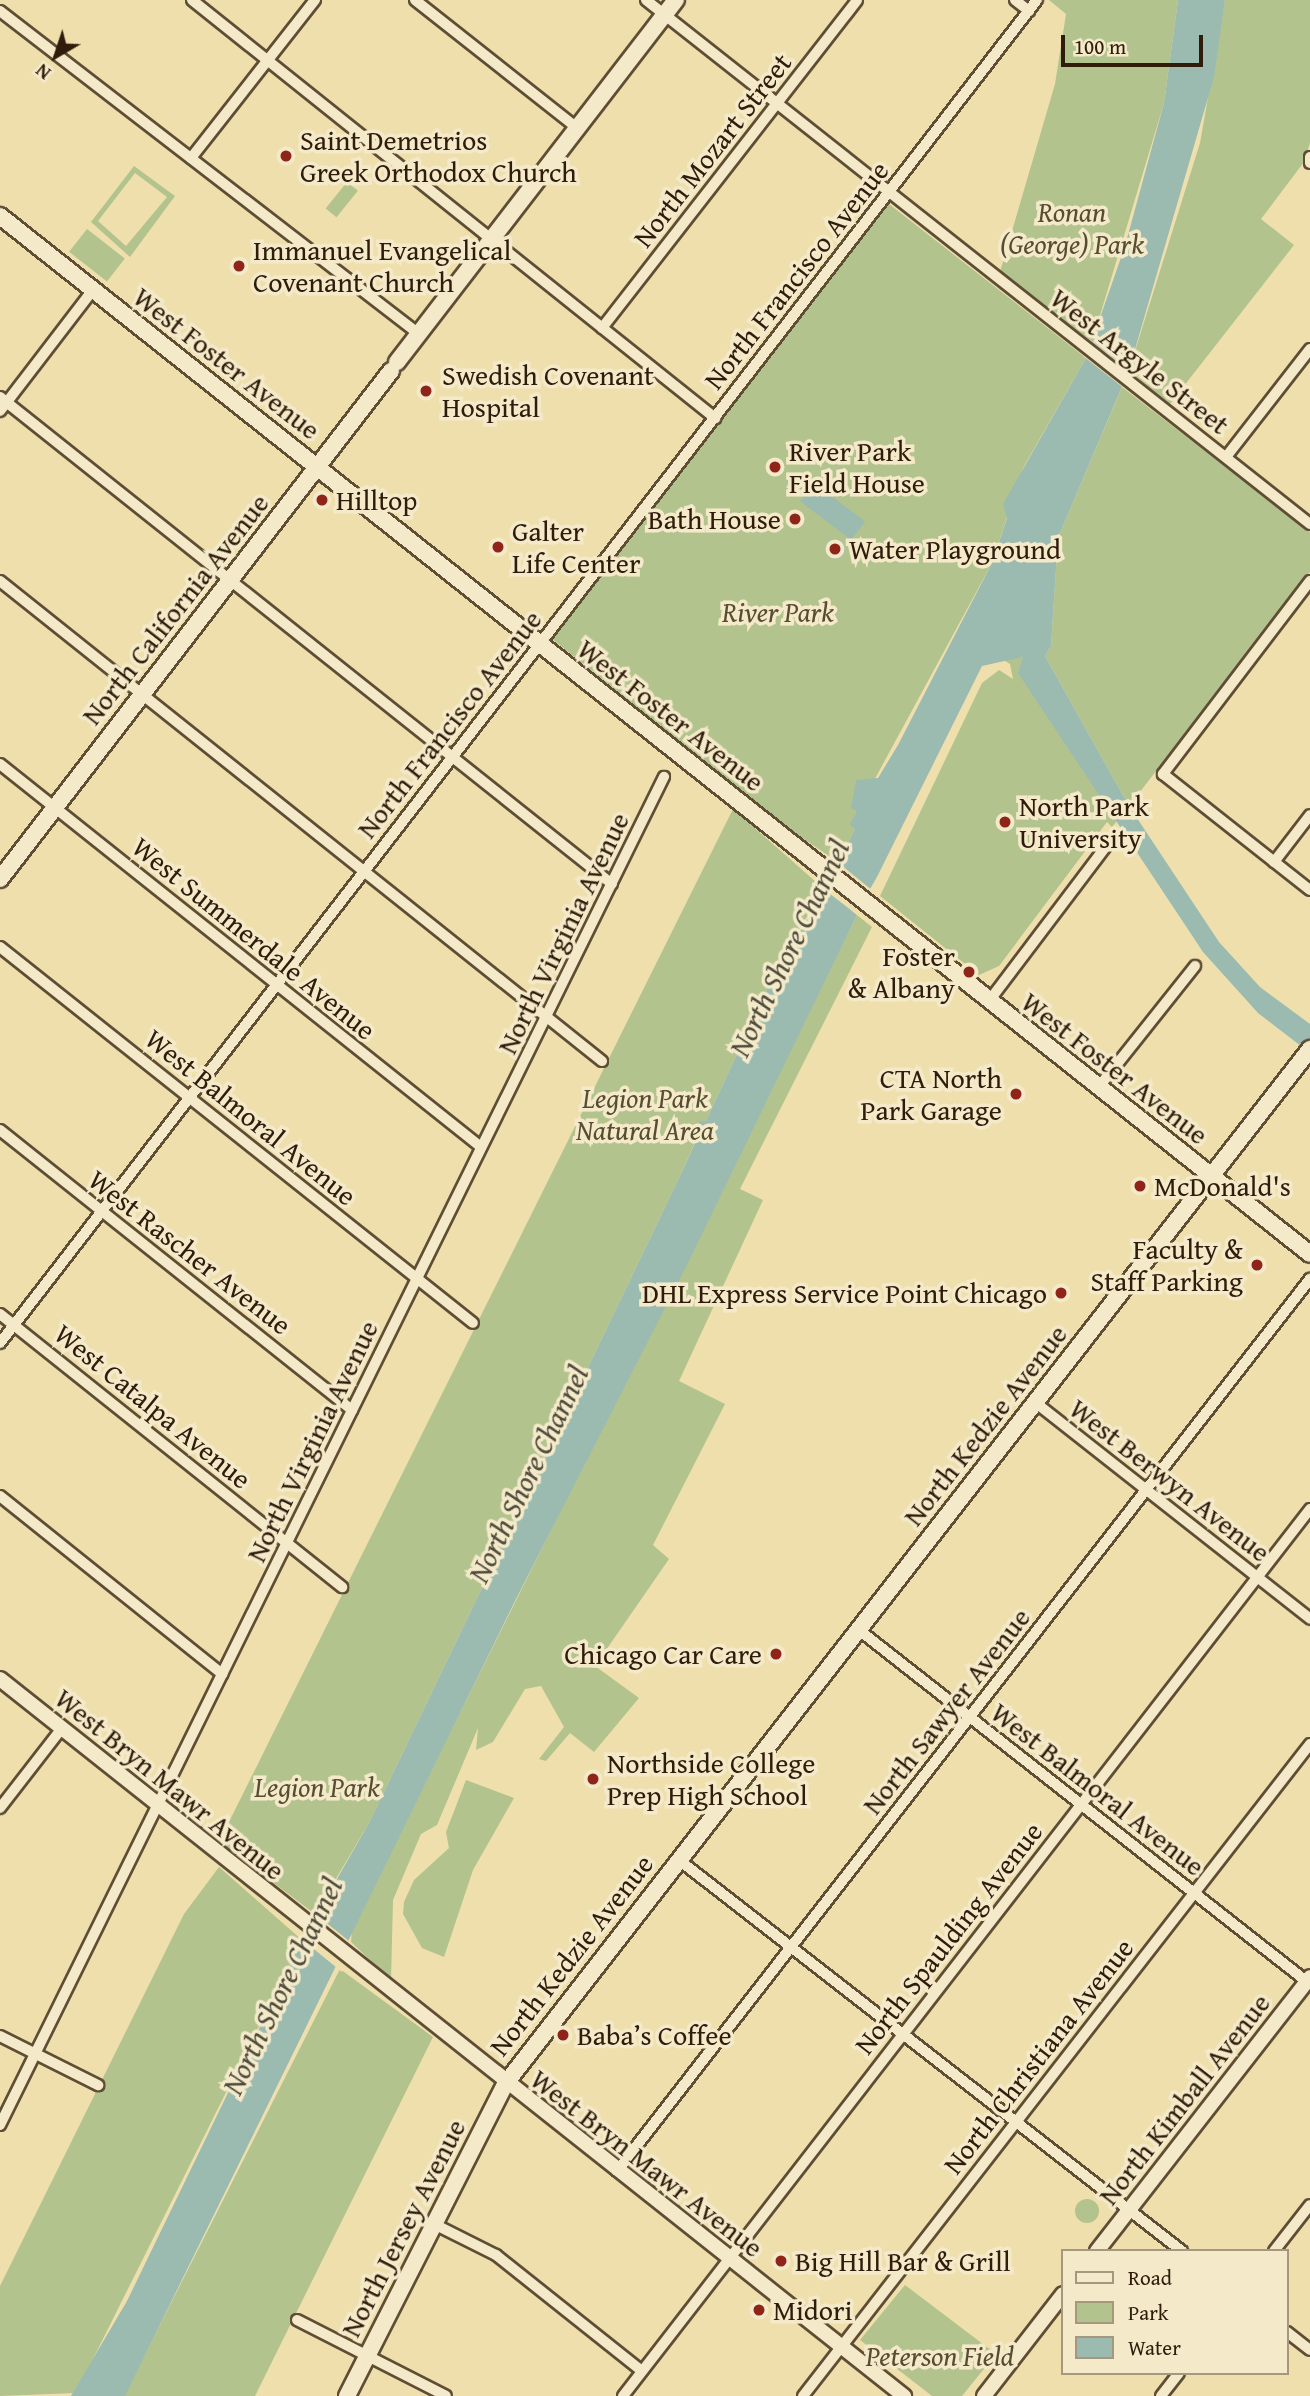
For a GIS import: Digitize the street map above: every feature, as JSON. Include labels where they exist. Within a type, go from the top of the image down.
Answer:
[{"type":"main road","name":"North California Avenue","points":[[0,879],[676,0]]},
{"type":"main road","name":"West Foster Avenue","points":[[0,216],[1310,1254]]},
{"type":"main road","name":"North Kedzie Avenue","points":[[506,2083],[679,1860],[682,1846],[700,1832],[1308,1052]]},
{"type":"main road","name":"North Jersey Avenue","points":[[347,2396],[506,2083]]},
{"type":"street","points":[[192,0],[489,241],[715,418]]},
{"type":"street","points":[[191,158],[315,0]]},
{"type":"street","points":[[415,0],[577,128]]},
{"type":"street","name":"West Argyle Street","points":[[646,0],[1310,524]]},
{"type":"street","name":"North Mozart Street","points":[[602,328],[857,0]]},
{"type":"street","points":[[1015,0],[1029,11]]},
{"type":"street","name":"North Francisco Avenue","points":[[0,1343],[1037,0]]},
{"type":"street","points":[[0,11],[419,334]]},
{"type":"street","points":[[93,290],[2,403],[230,580],[612,884]]},
{"type":"street","points":[[1226,457],[1310,349]]},
{"type":"street","points":[[0,581],[603,1061]]},
{"type":"street","points":[[1310,581],[1163,774],[1310,890]]},
{"type":"street","name":"West Summerdale Avenue","points":[[0,764],[481,1147]]},
{"type":"street","name":"North Virginia Avenue","points":[[0,2125],[664,777]]},
{"type":"street","points":[[1274,862],[1310,815]]},
{"type":"street","points":[[989,1001],[1110,841]]},
{"type":"street","name":"West Balmoral Avenue","points":[[0,947],[473,1323]]},
{"type":"street","points":[[1098,1088],[1195,966]]},
{"type":"street","name":"West Rascher Avenue","points":[[0,1130],[352,1410]]},
{"type":"street","name":"North Sawyer Avenue","points":[[617,2171],[1310,1279]]},
{"type":"street","name":"West Catalpa Avenue","points":[[0,1314],[342,1587]]},
{"type":"street","name":"West Berwyn Avenue","points":[[1036,1403],[1310,1619]]},
{"type":"street","points":[[0,1496],[222,1674]]},
{"type":"street","name":"North Spaulding Avenue","points":[[623,2396],[1310,1509]]},
{"type":"street","name":"West Balmoral Avenue","points":[[859,1630],[1309,1981]]},
{"type":"street","name":"West Bryn Mawr Avenue","points":[[0,1679],[358,1966],[904,2396]]},
{"type":"street","points":[[0,1808],[62,1728]]},
{"type":"street","name":"North Christiana Avenue","points":[[803,2396],[1310,1744]]},
{"type":"street","points":[[679,1860],[1179,2249]]},
{"type":"street","name":"North Kimball Avenue","points":[[1099,2249],[1309,1981]]},
{"type":"street","points":[[0,2036],[98,2085]]},
{"type":"street","points":[[1276,2249],[1310,2205]]},
{"type":"street","points":[[434,2224],[496,2255],[642,2371]]},
{"type":"street","points":[[984,2396],[1062,2295]]},
{"type":"street","points":[[297,2320],[368,2353],[446,2396]]},
{"type":"street","points":[[1289,2334],[1310,2350]]},
{"type":"street","points":[[1161,2396],[1177,2375]]},
{"type":"green space","name":"Ronan (George) Park","points":[[1049,0],[1178,0],[1164,103],[1092,342],[1000,272],[1055,84],[1066,14]]},
{"type":"green space","name":"Ronan (George) Park","points":[[1225,0],[1310,0],[1310,143],[1304,162],[1261,219],[1294,245],[1169,405],[1129,370],[1200,143]]},
{"type":"green space","points":[[134,166],[175,196],[130,257],[91,222]],"holes":[[[135,173],[167,197],[126,246],[98,221]]]},
{"type":"green space","points":[[347,182],[358,191],[336,217],[326,208]]},
{"type":"green space","name":"River Park","points":[[889,204],[1086,358],[1023,468],[992,563],[851,823],[855,829],[838,862],[777,821],[551,638]]},
{"type":"green space","points":[[87,229],[125,259],[107,281],[69,252]]},
{"type":"green space","points":[[1122,387],[1310,532],[1310,572],[1129,806],[1045,656],[1051,646],[1058,538]]},
{"type":"green space","name":"North Park University","points":[[1023,657],[1021,673],[1117,821],[1112,827],[1107,822],[999,966],[979,975],[880,896],[982,683],[999,670],[1013,679],[1010,664],[1000,658]]},
{"type":"green space","name":"Legion Park","points":[[733,809],[824,889],[781,959],[706,1121],[698,1121],[701,1129],[678,1180],[369,1823],[315,1914],[219,1842]]},
{"type":"green space","points":[[857,915],[872,927],[740,1189],[763,1200],[679,1381],[725,1404],[653,1545],[669,1559],[595,1666],[639,1698],[594,1752],[570,1733],[546,1761],[539,1759],[564,1727],[541,1686],[525,1689],[493,1742],[476,1750],[478,1728],[437,1825],[421,1834],[393,1900],[391,1980],[351,1942],[352,1930]]},
{"type":"green space","points":[[466,1780],[514,1798],[473,1870],[444,1957],[422,1948],[403,1914],[404,1902],[414,1880],[449,1848],[446,1832]]},
{"type":"green space","name":"Legion Park","points":[[219,1867],[302,1940],[76,2393],[0,2396],[0,2286],[184,1914]]},
{"type":"green space","points":[[340,1969],[433,2037],[255,2396],[124,2396]]},
{"type":"green space","points":[[1087,2199],[1096,2202],[1099,2211],[1096,2220],[1087,2223],[1078,2220],[1075,2211],[1078,2202]]},
{"type":"green space","name":"Peterson Field","points":[[905,2285],[996,2354],[962,2396],[932,2396],[860,2340]]},
{"type":"water","name":"North Shore Channel","points":[[1178,0],[1225,0],[1214,77],[1129,370],[1058,538],[1051,646],[1045,656],[1129,806],[1219,942],[1260,987],[1310,1024],[1310,1053],[1258,1013],[1203,952],[1018,673],[1023,657],[982,666],[877,877],[870,889],[864,884],[851,910],[857,915],[687,1265],[516,1599],[125,2396],[71,2396],[127,2301],[302,1940],[369,1823],[678,1180],[701,1130],[698,1121],[706,1121],[781,959],[843,867],[838,862],[855,829],[850,824],[857,811],[851,808],[856,780],[878,778],[898,745],[992,563],[1007,518],[1003,504],[1086,358],[1125,246],[1164,103]]},
{"type":"water","points":[[814,483],[865,522],[851,540],[800,501]]},
{"type":"water","name":"Water Playground","points":[[835,539],[842,542],[845,549],[842,556],[835,559],[828,556],[825,549],[828,542]]},
{"type":"pier","points":[[1089,339],[1132,373],[1125,389],[1083,356]]},
{"type":"pier","points":[[835,860],[873,891],[865,889],[855,909],[860,917],[821,887],[829,888],[839,868]]},
{"type":"pier","points":[[313,1912],[354,1945],[342,1972],[299,1937]]},
{"type":"place","name":"Saint Demetrios Greek Orthodox Church","points":[[286,156]]},
{"type":"place","name":"Immanuel Evangelical Covenant Church","points":[[239,266]]},
{"type":"place","name":"Swedish Covenant Hospital","points":[[426,391]]},
{"type":"place","name":"River Park Field House","points":[[775,467]]},
{"type":"place","name":"Hilltop","points":[[322,500]]},
{"type":"place","name":"Bath House","points":[[795,519]]},
{"type":"place","name":"Galter Life Center","points":[[498,547]]},
{"type":"place","name":"Water Playground","points":[[835,549]]},
{"type":"place","name":"North Park University","points":[[1005,822]]},
{"type":"place","name":"Foster & Albany","points":[[969,972]]},
{"type":"place","name":"CTA North Park Garage","points":[[1016,1094]]},
{"type":"place","name":"McDonald's","points":[[1140,1186]]},
{"type":"place","name":"Faculty & Staff Parking","points":[[1257,1265]]},
{"type":"place","name":"DHL Express Service Point Chicago","points":[[1061,1293]]},
{"type":"place","name":"Chicago Car Care","points":[[776,1654]]},
{"type":"place","name":"Northside College Prep High School","points":[[593,1779]]},
{"type":"place","name":"Baba’s Coffee","points":[[563,2035]]},
{"type":"place","name":"Big Hill Bar & Grill","points":[[781,2261]]},
{"type":"place","name":"Midori","points":[[759,2310]]},
{"type":"park label","name":"Legion Park Natural Area","points":[[645,1114]]}]
